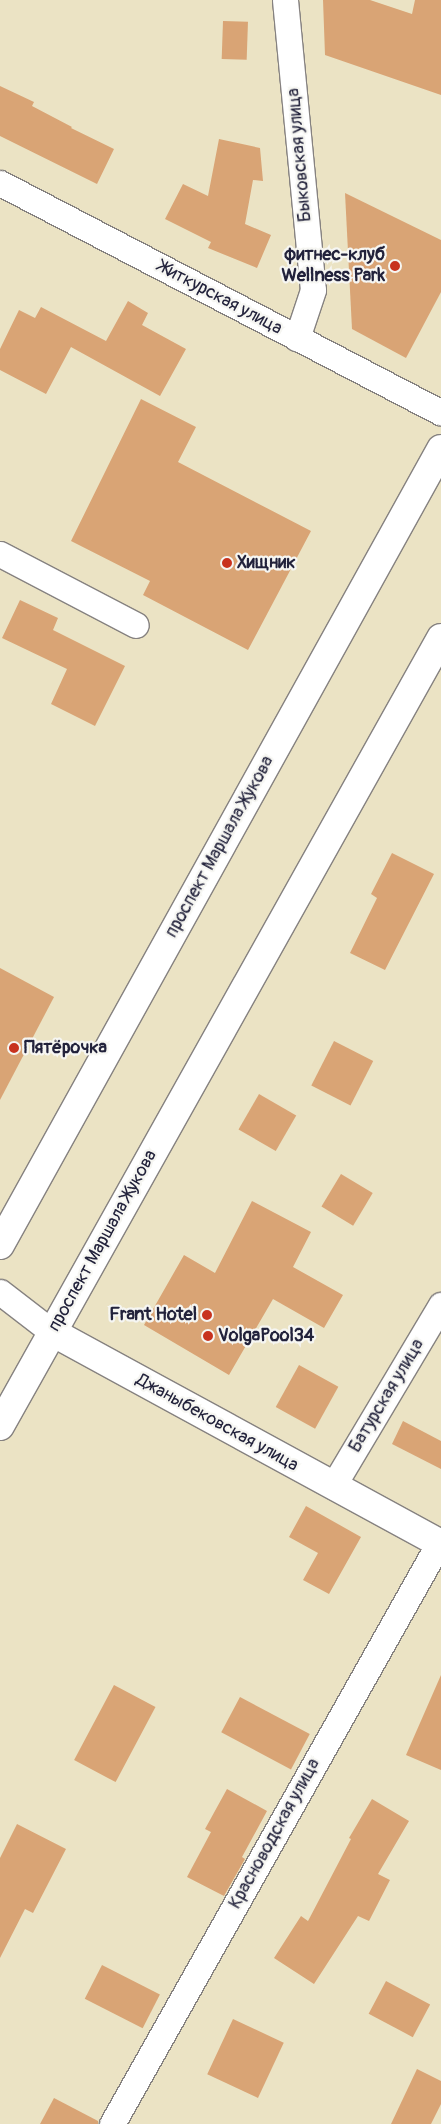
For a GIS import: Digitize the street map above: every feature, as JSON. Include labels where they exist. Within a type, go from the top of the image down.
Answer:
[{"type":"main road","name":"проспект Маршала Жукова","points":[[0,1245],[441,449]]},
{"type":"main road","name":"проспект Маршала Жукова","points":[[0,1426],[441,638]]},
{"type":"main road","name":"Джаныбековская улица","points":[[52,1332],[440,1544]]},
{"type":"street","name":"Быковская улица","points":[[285,0],[313,290],[297,338]]},
{"type":"street","name":"Житкурская улица","points":[[0,183],[441,413]]},
{"type":"street","points":[[0,554],[136,625]]},
{"type":"street","name":"Джаныбековская улица","points":[[0,1292],[52,1332]]},
{"type":"street","name":"Батурская улица","points":[[333,1486],[441,1305]]},
{"type":"street","name":"Красноводская улица","points":[[112,2124],[440,1544]]},
{"type":"building","points":[[323,0],[370,0],[412,14],[415,0],[441,0],[441,95],[325,55]]},
{"type":"building","points":[[223,21],[248,22],[247,60],[222,59]]},
{"type":"building","points":[[0,86],[34,102],[32,106],[114,149],[97,184],[0,136]]},
{"type":"building","points":[[219,139],[260,148],[263,181],[253,180],[245,224],[271,235],[257,268],[208,248],[211,242],[165,219],[183,184],[208,196]]},
{"type":"building","name":"фитнес-клуб Wellness Park","points":[[345,193],[441,240],[441,292],[406,358],[352,329]]},
{"type":"building","points":[[128,301],[148,313],[142,325],[186,349],[160,396],[71,347],[46,394],[0,370],[0,349],[19,310],[35,318],[41,307],[106,341]]},
{"type":"building","points":[[141,399],[196,427],[178,462],[311,531],[248,650],[143,595],[150,581],[71,541]]},
{"type":"building","points":[[20,600],[58,618],[53,630],[125,666],[95,726],[51,704],[67,669],[2,638]]},
{"type":"building","points":[[392,853],[434,874],[385,970],[350,953],[377,898],[371,894]]},
{"type":"building","name":"Пятёрочка","points":[[0,968],[54,997],[0,1100]]},
{"type":"building","points":[[334,1041],[373,1061],[351,1106],[311,1086]]},
{"type":"building","points":[[259,1094],[296,1116],[276,1151],[238,1130]]},
{"type":"building","points":[[341,1174],[373,1193],[353,1226],[321,1207]]},
{"type":"building","points":[[252,1201],[311,1232],[293,1267],[343,1295],[324,1328],[273,1299],[229,1375],[144,1325],[184,1255],[215,1273]]},
{"type":"building","points":[[299,1365],[338,1387],[315,1429],[276,1407]]},
{"type":"building","points":[[403,1421],[441,1441],[441,1469],[392,1444]]},
{"type":"building","points":[[306,1506],[361,1537],[329,1594],[303,1580],[318,1553],[289,1537]]},
{"type":"building","points":[[441,1675],[441,1770],[406,1755]]},
{"type":"building","points":[[114,1685],[155,1707],[116,1782],[74,1760]]},
{"type":"building","points":[[240,1697],[310,1734],[291,1769],[221,1732]]},
{"type":"building","points":[[227,1789],[267,1811],[242,1857],[245,1859],[224,1896],[187,1877],[211,1832],[205,1829]]},
{"type":"building","points":[[372,1799],[409,1821],[378,1874],[390,1880],[369,1921],[358,1916],[314,1984],[274,1958],[301,1916],[308,1921],[351,1839],[349,1838]]},
{"type":"building","points":[[17,1824],[66,1849],[33,1913],[25,1909],[0,1958],[0,1858]]},
{"type":"building","points":[[102,1965],[160,1995],[143,2028],[85,1999]]},
{"type":"building","points":[[386,1981],[430,2004],[413,2037],[369,2014]]},
{"type":"building","points":[[233,2019],[284,2043],[258,2098],[207,2074]]},
{"type":"building","points":[[417,2069],[441,2081],[441,2104],[431,2124],[391,2124]]},
{"type":"building","points":[[54,2098],[98,2121],[98,2124],[40,2124]]},
{"type":"place","name":"фитнес-клуб Wellness Park","points":[[395,266]]},
{"type":"place","name":"Хищник","points":[[227,563]]},
{"type":"place","name":"Пятёрочка","points":[[14,1048]]},
{"type":"place","name":"Frant Hotel","points":[[207,1315]]},
{"type":"place","name":"VolgaPool34","points":[[208,1336]]}]
